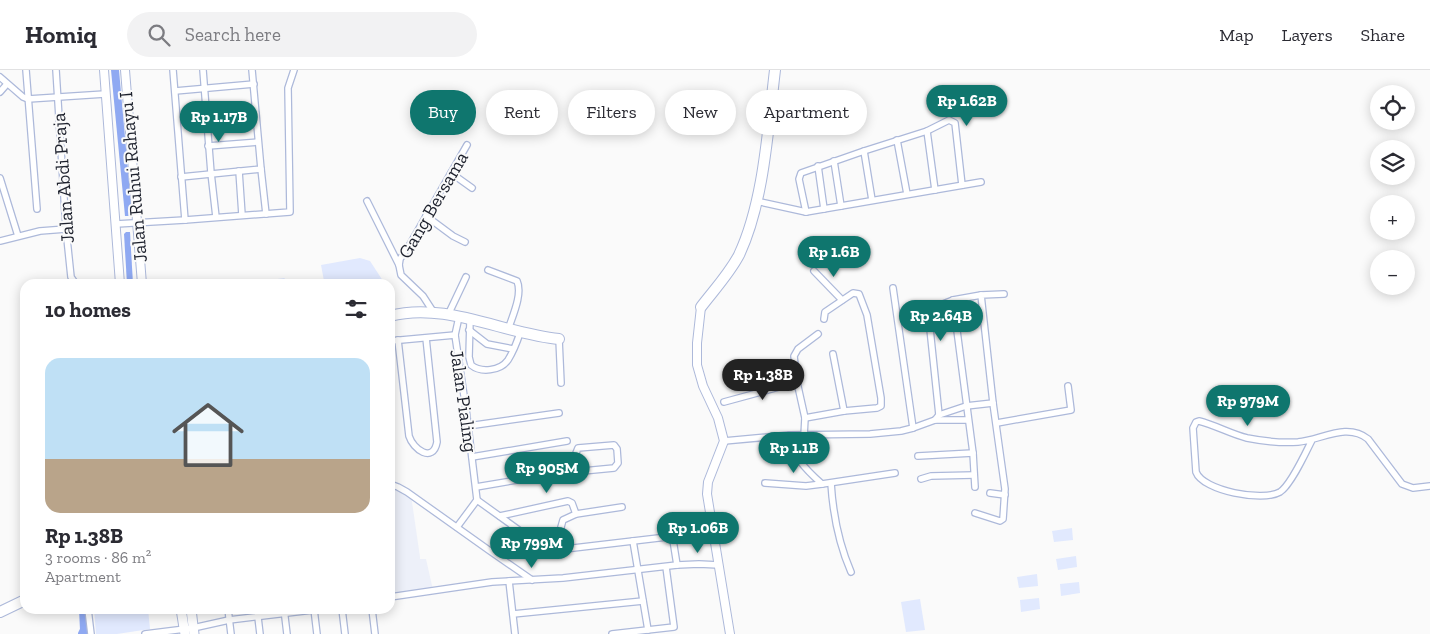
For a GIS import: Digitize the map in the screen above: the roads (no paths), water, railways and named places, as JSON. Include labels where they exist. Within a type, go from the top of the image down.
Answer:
[{"type":"highway","points":[[700,308],[721,283],[739,254],[750,224],[763,165],[775,70]]},
{"type":"highway","points":[[395,315],[414,312],[434,312],[459,317],[469,325],[559,340]]},
{"type":"highway","points":[[0,612],[20,602]]},
{"type":"main road","points":[[184,614],[192,630]]},
{"type":"main road","points":[[191,614],[192,630]]},
{"type":"street","points":[[26,70],[37,209]]},
{"type":"street","name":"Jalan Abdi Praja","points":[[56,70],[66,229],[72,279]]},
{"type":"street","points":[[104,70],[119,224],[120,279]]},
{"type":"street","name":"Jalan Ruhui Rahayu I","points":[[125,70],[134,222],[141,279]]},
{"type":"street","points":[[173,70],[185,220]]},
{"type":"street","points":[[203,70],[208,146],[216,217]]},
{"type":"street","points":[[252,70],[266,214]]},
{"type":"street","points":[[119,224],[290,212],[288,88],[294,70]]},
{"type":"street","points":[[0,77],[23,98],[28,99],[105,94]]},
{"type":"street","points":[[0,92],[7,84]]},
{"type":"street","points":[[175,91],[254,84]]},
{"type":"street","points":[[206,116],[256,114]]},
{"type":"street","points":[[806,212],[799,176],[818,166],[927,131],[949,120],[955,123],[962,185]]},
{"type":"street","points":[[927,131],[935,190]]},
{"type":"street","points":[[897,140],[907,194]]},
{"type":"street","points":[[208,146],[258,142]]},
{"type":"street","name":"Gang Bersama","points":[[434,312],[423,296],[401,275],[399,265],[400,260],[410,246],[467,145]]},
{"type":"street","points":[[864,152],[872,200]]},
{"type":"street","points":[[834,161],[841,206]]},
{"type":"street","points":[[818,166],[824,209]]},
{"type":"street","points":[[181,177],[261,169]]},
{"type":"street","points":[[239,171],[242,216]]},
{"type":"street","points":[[452,173],[472,188]]},
{"type":"street","points":[[0,178],[18,236]]},
{"type":"street","points":[[756,201],[806,212],[981,182]]},
{"type":"street","points":[[367,201],[399,265]]},
{"type":"street","points":[[426,216],[452,236],[465,242]]},
{"type":"street","points":[[0,241],[40,231],[66,229]]},
{"type":"street","points":[[488,270],[518,283],[518,296],[508,330]]},
{"type":"street","points":[[814,271],[842,300]]},
{"type":"street","points":[[448,315],[466,277]]},
{"type":"street","points":[[893,288],[913,428]]},
{"type":"street","points":[[805,418],[881,406],[864,305],[859,294],[856,292],[825,312],[824,319]]},
{"type":"street","points":[[937,417],[928,311],[930,308],[953,300],[981,295],[1004,294]]},
{"type":"street","points":[[975,513],[1002,520],[1005,495],[981,295]]},
{"type":"street","points":[[953,300],[973,453],[975,487]]},
{"type":"street","points":[[700,308],[696,343],[697,365],[703,386],[718,418],[724,441],[706,488],[730,634]]},
{"type":"street","points":[[455,335],[459,317]]},
{"type":"street","points":[[469,325],[487,344],[513,349]]},
{"type":"street","points":[[469,325],[469,357],[471,365],[476,369],[492,370],[502,365],[508,360],[520,334]]},
{"type":"street","points":[[804,436],[805,418],[797,382],[794,356],[798,349],[818,334]]},
{"type":"street","name":"Jalan Pialing","points":[[395,340],[455,335],[477,500]]},
{"type":"street","points":[[398,340],[409,436],[411,443],[422,453],[434,450],[437,442],[426,338]]},
{"type":"street","points":[[559,340],[560,383]]},
{"type":"street","points":[[833,354],[844,411]]},
{"type":"street","points":[[724,402],[797,382]]},
{"type":"street","points":[[997,423],[1071,410],[1068,386]]},
{"type":"street","points":[[724,441],[790,435],[870,434],[913,428],[966,406],[993,403]]},
{"type":"street","points":[[468,426],[559,413]]},
{"type":"street","points":[[937,417],[968,420]]},
{"type":"street","points":[[1312,440],[1287,486],[1280,492],[1271,495],[1250,496],[1211,486],[1202,481],[1196,472],[1193,428],[1196,422],[1203,422],[1247,438],[1280,442],[1312,440],[1348,431],[1361,434],[1368,439],[1402,484],[1413,488],[1430,486]]},
{"type":"street","points":[[790,435],[793,450],[799,461],[822,484]]},
{"type":"street","points":[[472,457],[567,440]]},
{"type":"street","points":[[476,487],[578,471],[614,468],[618,466],[617,449],[614,445],[578,448],[576,453],[578,471]]},
{"type":"street","points":[[918,456],[973,453]]},
{"type":"street","points":[[765,483],[806,486],[895,473]]},
{"type":"street","points":[[921,479],[931,476],[974,474]]},
{"type":"street","points":[[831,483],[833,516],[851,572]]},
{"type":"street","points":[[395,485],[532,580]]},
{"type":"street","points":[[990,493],[1005,495]]},
{"type":"street","points":[[457,527],[477,500],[548,552],[668,537],[672,540],[677,565]]},
{"type":"street","points":[[500,516],[568,501],[572,503],[576,514]]},
{"type":"street","points":[[562,550],[561,522],[563,520],[576,514],[622,507]]},
{"type":"street","points":[[633,541],[648,630]]},
{"type":"street","points":[[395,596],[477,583],[532,580],[677,565],[719,565]]},
{"type":"street","points":[[612,634],[674,627],[666,567]]},
{"type":"street","points":[[509,581],[515,634]]},
{"type":"street","points":[[514,614],[643,601]]},
{"type":"street","points":[[89,614],[91,634]]},
{"type":"street","points":[[228,614],[231,634]]},
{"type":"street","points":[[257,614],[260,634]]},
{"type":"street","points":[[146,634],[192,630],[229,620],[271,614]]},
{"type":"street","points":[[284,614],[287,634]]},
{"type":"street","points":[[315,614],[317,634]]},
{"type":"street","points":[[343,614],[345,634]]},
{"type":"street","points":[[373,614],[375,634]]},
{"type":"water","points":[[111,70],[119,70],[132,216],[125,216]]},
{"type":"water","points":[[130,232],[133,279],[127,279],[124,234]]},
{"type":"waterway","points":[[83,634],[85,630],[84,614]]}]
